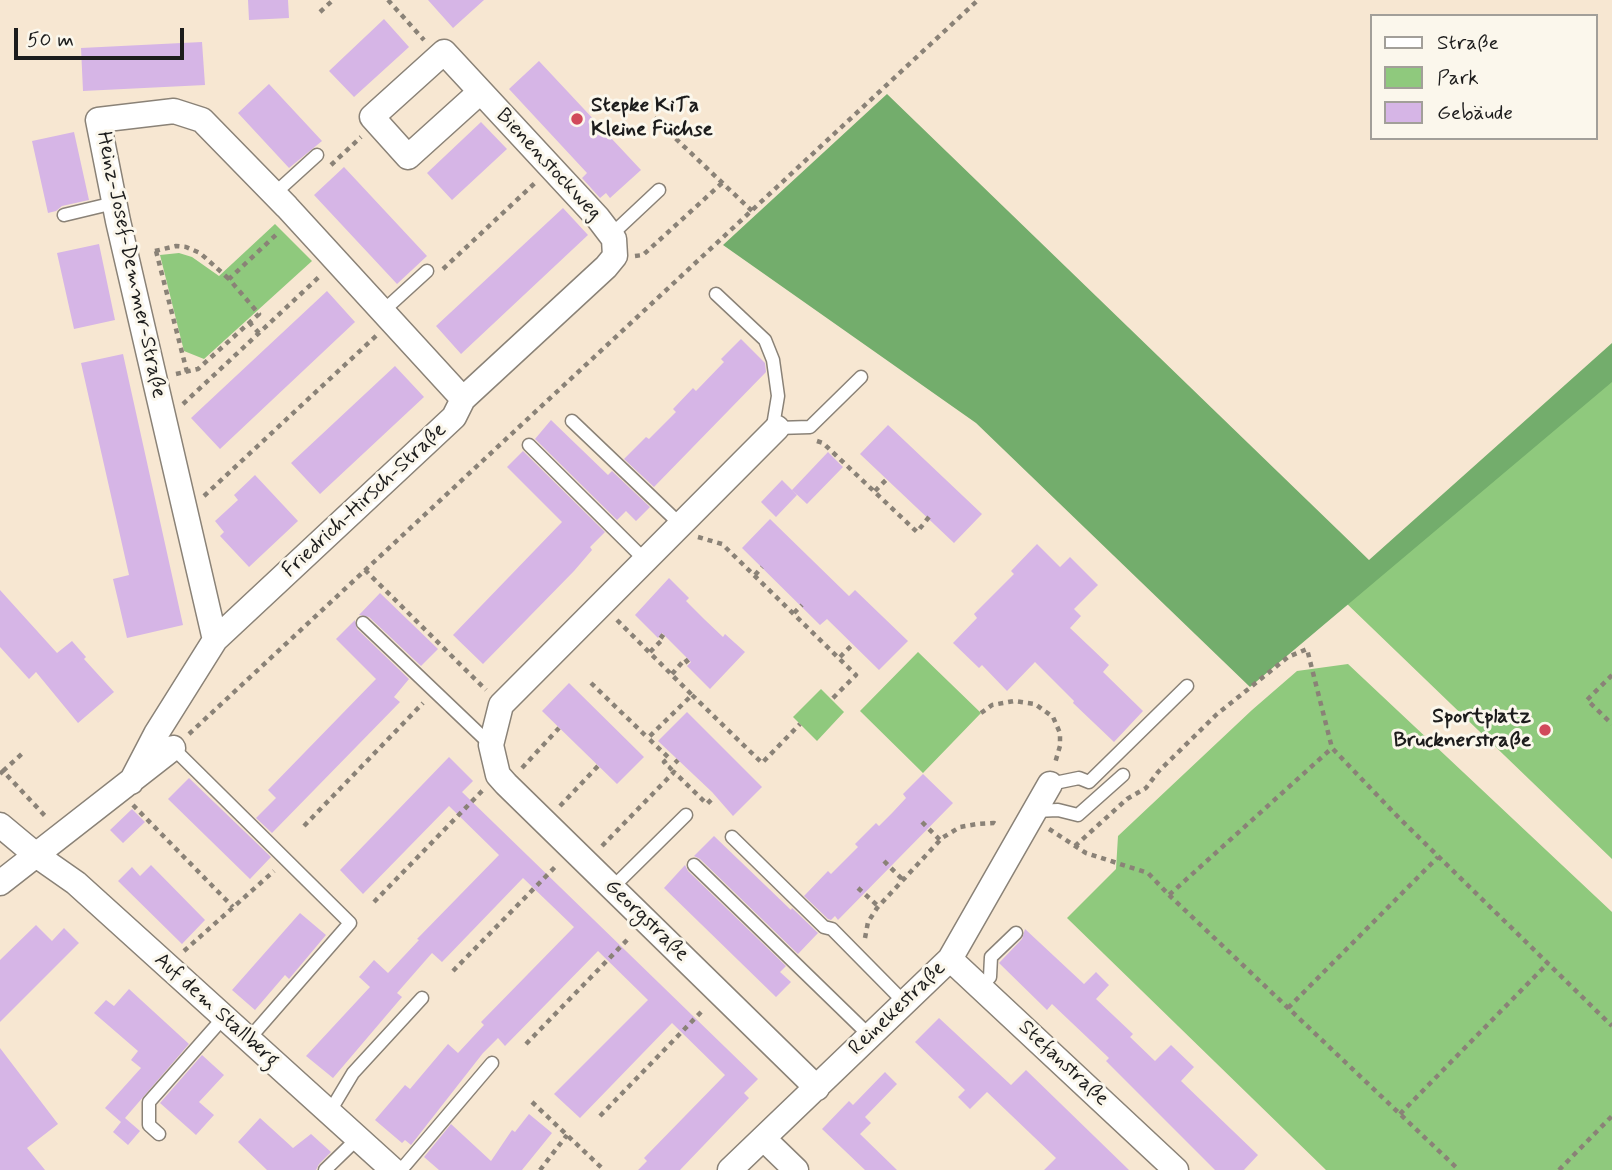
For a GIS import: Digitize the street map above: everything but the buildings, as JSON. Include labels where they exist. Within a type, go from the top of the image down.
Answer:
[{"type":"street","name":"Bienenstockweg","points":[[480,92],[408,157],[372,117],[444,52],[598,218],[613,243]]},
{"type":"street","name":"Heinz-Josef-Demmer-Straße","points":[[215,640],[114,204],[98,120],[174,111],[202,120],[463,399]]},
{"type":"street","name":"Friedrich-Hirsch-Straße","points":[[126,786],[215,640],[454,417],[463,399],[606,267],[613,243]]},
{"type":"street","points":[[502,780],[491,745],[501,705],[774,430]]},
{"type":"street","name":"Friedrich-Hirsch-Straße","points":[[0,883],[173,748]]},
{"type":"street","name":"Georgstraße","points":[[502,780],[817,1088]]},
{"type":"street","name":"Reinekestraße","points":[[730,1170],[950,959],[1050,784]]},
{"type":"street","name":"Auf dem Stallberg","points":[[0,825],[76,883],[393,1170]]},
{"type":"street","name":"Stefanstraße","points":[[950,959],[1176,1170]]},
{"type":"street","points":[[764,1139],[796,1170]]},
{"type":"lane","points":[[274,194],[317,155]]},
{"type":"lane","points":[[613,243],[659,190]]},
{"type":"lane","points":[[64,215],[114,204]]},
{"type":"lane","points":[[387,317],[433,272]]},
{"type":"lane","points":[[716,294],[765,340],[774,360],[778,396],[774,430],[810,428],[861,377]]},
{"type":"lane","points":[[572,421],[678,528]]},
{"type":"lane","points":[[529,445],[645,560]]},
{"type":"lane","points":[[363,623],[491,745]]},
{"type":"lane","points":[[1050,784],[1079,778],[1089,782],[1187,686]]},
{"type":"lane","points":[[173,748],[350,923],[248,1040]]},
{"type":"lane","points":[[1028,822],[1058,810],[1078,815],[1123,775]]},
{"type":"lane","points":[[612,888],[686,815]]},
{"type":"lane","points":[[732,837],[824,927],[832,929],[905,1003]]},
{"type":"lane","points":[[694,865],[870,1037]]},
{"type":"lane","points":[[981,987],[990,977],[991,957],[1016,933]]},
{"type":"lane","points":[[329,1113],[353,1073],[422,998]]},
{"type":"lane","points":[[159,1134],[149,1125],[149,1102],[224,1017]]},
{"type":"lane","points":[[401,1170],[492,1063]]},
{"type":"lane","points":[[325,1170],[358,1138]]},
{"type":"path","points":[[320,12],[333,0]]},
{"type":"path","points":[[388,0],[439,56]]},
{"type":"path","points":[[173,748],[978,0]]},
{"type":"path","points":[[653,118],[751,211]]},
{"type":"path","points":[[433,272],[551,168]]},
{"type":"path","points":[[613,243],[643,255],[722,183]]},
{"type":"path","points":[[229,279],[295,217]]},
{"type":"path","points":[[126,257],[176,246],[186,247],[200,253],[229,279],[259,314],[198,369],[155,380]]},
{"type":"path","points":[[156,251],[187,372]]},
{"type":"path","points":[[162,412],[182,405],[336,262]]},
{"type":"path","points":[[183,503],[201,499],[387,317]]},
{"type":"path","points":[[249,322],[259,333]]},
{"type":"path","points":[[811,439],[823,443],[917,532],[929,517]]},
{"type":"path","points":[[875,491],[888,478]]},
{"type":"path","points":[[678,528],[722,544],[840,657],[856,675],[831,700]]},
{"type":"path","points":[[755,575],[762,567]]},
{"type":"path","points":[[365,570],[501,705]]},
{"type":"path","points":[[601,604],[762,762],[800,724]]},
{"type":"path","points":[[794,613],[802,605]]},
{"type":"path","points":[[650,652],[664,638],[660,635]]},
{"type":"path","points":[[840,657],[853,644]]},
{"type":"path","points":[[1075,846],[1127,799],[1146,788],[1158,772],[1216,715],[1288,657],[1307,649],[1332,748],[1438,857],[1612,1026]]},
{"type":"path","points":[[672,674],[685,659],[689,664]]},
{"type":"path","points":[[1612,675],[1587,700],[1612,724]]},
{"type":"path","points":[[591,683],[669,758],[664,762],[707,804],[714,797]]},
{"type":"path","points":[[304,825],[434,692]]},
{"type":"path","points":[[648,738],[692,695]]},
{"type":"path","points":[[981,713],[992,705],[1014,701],[1035,704],[1053,717],[1060,733],[1060,746],[1050,784]]},
{"type":"path","points":[[374,902],[559,728]]},
{"type":"path","points":[[1169,895],[1332,748]]},
{"type":"path","points":[[24,751],[2,772],[64,835]]},
{"type":"path","points":[[453,971],[672,770],[678,761]]},
{"type":"path","points":[[545,822],[598,766]]},
{"type":"path","points":[[126,786],[233,907]]},
{"type":"path","points":[[922,822],[940,840]]},
{"type":"path","points":[[863,960],[868,922],[878,906],[940,840],[960,827],[1028,822],[1094,856],[1148,873],[1459,1170]]},
{"type":"path","points":[[1288,1008],[1438,857]]},
{"type":"path","points":[[168,966],[286,860]]},
{"type":"path","points":[[884,861],[902,879]]},
{"type":"path","points":[[858,888],[878,906]]},
{"type":"path","points":[[526,1044],[646,921]]},
{"type":"path","points":[[1400,1114],[1548,963]]},
{"type":"path","points":[[600,1116],[720,993]]},
{"type":"path","points":[[532,1101],[604,1170]]},
{"type":"path","points":[[1559,1170],[1612,1116]]},
{"type":"path","points":[[540,1170],[567,1135]]},
{"type":"green space","points":[[887,94],[1369,560],[1612,343],[1612,382],[1250,687],[976,423],[723,245]]},
{"type":"green space","points":[[275,224],[312,261],[204,359],[184,351],[160,255],[179,253],[192,257],[219,276]]},
{"type":"green space","name":"Sportplatz Brucknerstraße","points":[[1612,353],[1612,859],[1344,601]]},
{"type":"green space","points":[[918,652],[981,713],[923,773],[860,711]]},
{"type":"green space","points":[[1348,664],[1612,912],[1612,1170],[1326,1170],[1067,918],[1116,869],[1118,836],[1252,710],[1297,671]]},
{"type":"green space","points":[[821,689],[844,712],[817,741],[793,717]]},
{"type":"place","name":"Stepke KiTa Kleine Füchse","points":[[577,119]]},
{"type":"place","name":"Sportplatz Brucknerstraße","points":[[1545,730]]}]
